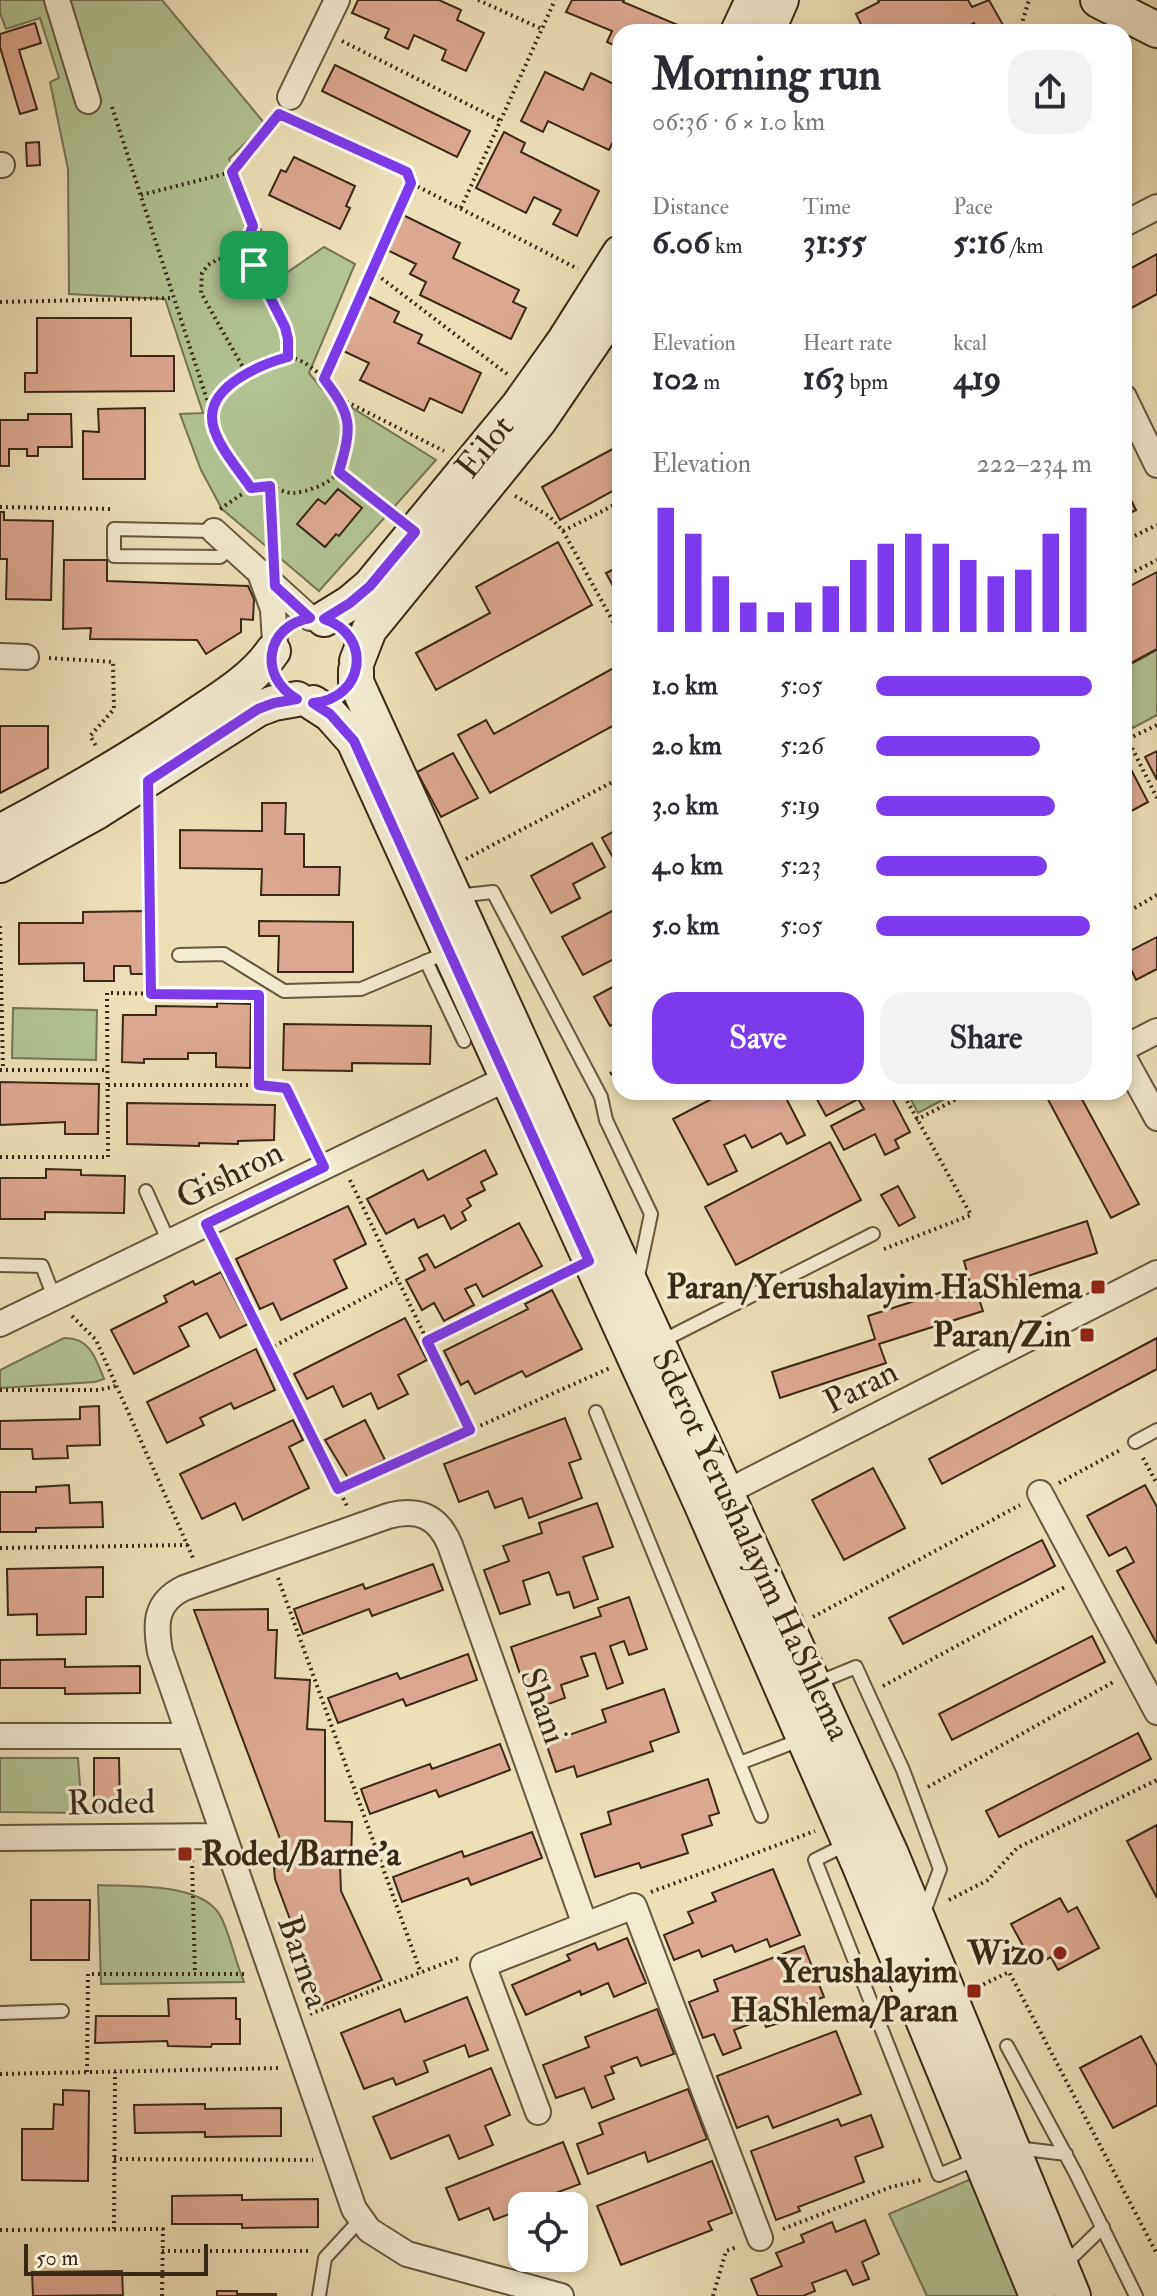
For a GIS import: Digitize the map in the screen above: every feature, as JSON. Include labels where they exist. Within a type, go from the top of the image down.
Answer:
[{"type":"street","points":[[57,0],[98,98]]},
{"type":"street","points":[[291,109],[337,0]]},
{"type":"street","points":[[742,24],[753,0]]},
{"type":"street","points":[[770,24],[781,0]]},
{"type":"street","points":[[1101,0],[1157,30]]},
{"type":"street","points":[[1132,220],[1157,207]]},
{"type":"street","name":"Eilot","points":[[356,666],[369,630],[481,473],[529,391],[612,282]]},
{"type":"street","name":"Eilot","points":[[317,619],[350,603],[370,586],[415,532],[481,473],[555,399],[612,283]]},
{"type":"street","points":[[1132,413],[1157,465]]},
{"type":"street","points":[[0,865],[148,781],[258,709],[274,703],[338,696],[349,685],[356,666],[350,637],[339,625],[317,619],[267,578],[232,547],[215,521]]},
{"type":"street","points":[[267,578],[273,609],[274,676],[283,690],[305,701]]},
{"type":"street","points":[[0,832],[110,770],[236,687],[264,664],[291,624],[317,619]]},
{"type":"street","points":[[0,656],[26,657]]},
{"type":"street","name":"Sderot Yerushalayim HaShlema","points":[[356,666],[356,682],[449,883],[589,1261],[646,1350],[714,1498],[804,1738],[1037,2296]]},
{"type":"street","name":"Sderot Yerushalayim HaShlema","points":[[305,701],[330,714],[354,741],[437,957],[519,1072],[635,1292],[646,1350]]},
{"type":"street","points":[[1132,1044],[1157,1031]]},
{"type":"street","name":"Gishron","points":[[0,1324],[519,1072]]},
{"type":"street","points":[[1132,1074],[1157,1118]]},
{"type":"street","points":[[1139,1088],[1157,1105]]},
{"type":"street","name":"Paran","points":[[714,1498],[1147,1278],[1157,1265]]},
{"type":"street","points":[[1040,1493],[1157,1712]]},
{"type":"street","name":"Sderot Yerushalayim HaShlema","points":[[714,1498],[789,1630],[922,1916],[951,1999],[1068,2282]]},
{"type":"street","name":"Barnea","points":[[427,1516],[400,1513],[184,1588],[167,1599],[158,1616],[160,1652],[336,2160],[360,2220],[379,2239],[407,2254],[509,2289],[561,2296]]},
{"type":"street","name":"Shani","points":[[427,1516],[441,1527],[450,1545],[585,1925]]},
{"type":"street","points":[[0,1736],[189,1736]]},
{"type":"street","name":"Roded","points":[[0,1838],[224,1836]]},
{"type":"street","points":[[538,2112],[483,1965],[634,1906],[760,2238]]},
{"type":"lane","points":[[215,521],[114,529],[114,556],[220,557],[232,547]]},
{"type":"lane","points":[[449,883],[493,892],[601,1097],[606,1120],[651,1214],[635,1292]]},
{"type":"lane","points":[[179,955],[224,954],[284,991],[361,989],[437,957],[464,1041]]},
{"type":"lane","points":[[146,1191],[169,1242]]},
{"type":"lane","points":[[646,1350],[873,1234]]},
{"type":"lane","points":[[0,1265],[42,1266],[54,1297]]},
{"type":"lane","points":[[596,1412],[761,1816]]},
{"type":"lane","points":[[1135,1442],[1157,1430]]},
{"type":"lane","points":[[814,1684],[856,1667],[913,1795],[940,1869],[922,1916]]},
{"type":"lane","points":[[740,1763],[804,1738]]},
{"type":"lane","points":[[845,1832],[815,1860],[939,2175],[980,2157]]},
{"type":"lane","points":[[0,2013],[62,2011]]},
{"type":"lane","points":[[1007,2046],[1066,2154],[1136,2296]]},
{"type":"lane","points":[[1012,2147],[1066,2154]]},
{"type":"lane","points":[[319,2296],[325,2258],[360,2220]]},
{"type":"lane","points":[[1068,2282],[1103,2227]]},
{"type":"path","points":[[478,0],[542,29]]},
{"type":"path","points":[[461,208],[555,0]]},
{"type":"path","points":[[1023,24],[1029,0]]},
{"type":"path","points":[[322,31],[501,121]]},
{"type":"path","points":[[98,98],[141,195],[222,446],[251,488]]},
{"type":"path","points":[[141,195],[232,172],[291,109],[407,172],[411,183],[612,278]]},
{"type":"path","points":[[232,172],[253,226],[240,258]]},
{"type":"path","points":[[324,379],[411,183]]},
{"type":"path","points":[[245,372],[227,335],[204,300],[201,282],[208,265],[228,257],[240,258],[254,265],[285,327],[288,357]]},
{"type":"path","points":[[372,271],[529,391]]},
{"type":"path","points":[[0,302],[174,298]]},
{"type":"path","points":[[212,416],[217,402],[245,372],[288,357],[301,360],[324,379],[338,398],[350,428],[339,472],[328,481],[290,493],[270,486],[251,488],[215,521]]},
{"type":"path","points":[[338,398],[481,473],[549,516],[563,531],[612,620]]},
{"type":"path","points":[[339,472],[415,532]]},
{"type":"path","points":[[267,578],[270,486]]},
{"type":"path","points":[[563,531],[612,506]]},
{"type":"path","points":[[0,507],[124,509]]},
{"type":"path","points":[[1132,537],[1157,525]]},
{"type":"path","points":[[1132,573],[1157,560]]},
{"type":"path","points":[[26,657],[113,662],[114,709],[90,736],[110,770]]},
{"type":"path","points":[[1132,737],[1157,725]]},
{"type":"path","points":[[1132,747],[1157,798]]},
{"type":"path","points":[[148,781],[151,994]]},
{"type":"path","points":[[449,883],[612,783]]},
{"type":"path","points":[[1132,909],[1157,895]]},
{"type":"path","points":[[0,926],[2,1070],[108,1070]]},
{"type":"path","points":[[259,976],[259,1085]]},
{"type":"path","points":[[0,1157],[108,1157],[107,993],[259,995]]},
{"type":"path","points":[[108,1085],[259,1085],[286,1088],[398,1279],[470,1430]]},
{"type":"path","points":[[873,1234],[885,1250],[971,1215],[906,1100]]},
{"type":"path","points":[[916,1120],[955,1100]]},
{"type":"path","points":[[206,1224],[357,1527]]},
{"type":"path","points":[[427,1341],[589,1261]]},
{"type":"path","points":[[269,1349],[398,1279]]},
{"type":"path","points":[[54,1297],[96,1340],[204,1581]]},
{"type":"path","points":[[338,1489],[646,1350]]},
{"type":"path","points":[[0,1390],[99,1390],[116,1386]]},
{"type":"path","points":[[789,1630],[1135,1442],[1157,1484]]},
{"type":"path","points":[[0,1548],[188,1545]]},
{"type":"path","points":[[270,1557],[421,1973]]},
{"type":"path","points":[[868,1693],[1085,1577]]},
{"type":"path","points":[[913,1795],[1135,1670]]},
{"type":"path","points":[[922,1916],[988,1880],[1017,1848],[1157,1780]]},
{"type":"path","points":[[634,1906],[647,1893],[845,1832]]},
{"type":"path","points":[[191,1836],[195,1974]]},
{"type":"path","points":[[288,2023],[466,1956],[483,1965]]},
{"type":"path","points":[[951,1999],[1009,1972],[1157,2254]]},
{"type":"path","points":[[87,2072],[88,1974],[271,1974]]},
{"type":"path","points":[[0,2074],[304,2068]]},
{"type":"path","points":[[114,2229],[115,2072]]},
{"type":"path","points":[[114,2159],[336,2160]]},
{"type":"path","points":[[713,2296],[726,2251],[891,2187],[939,2175]]},
{"type":"path","points":[[0,2230],[163,2229],[162,2296]]},
{"type":"path","points":[[162,2251],[332,2251]]},
{"type":"green space","points":[[0,0],[162,0],[265,124],[229,159],[282,276],[324,247],[355,264],[309,373],[322,389],[436,460],[319,591],[222,509],[201,470],[180,414],[203,413],[165,299],[69,294],[68,169],[50,82],[59,78],[40,18],[6,29],[0,13]]},
{"type":"green space","points":[[1157,650],[1157,715],[1133,728],[1132,726],[1132,664]]},
{"type":"green space","points":[[13,1008],[97,1010],[96,1060],[12,1058]]},
{"type":"green space","points":[[911,1100],[943,1100],[918,1113]]},
{"type":"green space","points":[[64,1338],[86,1345],[104,1379],[0,1388],[0,1370]]},
{"type":"green space","points":[[0,1758],[78,1758],[82,1813],[0,1812]]},
{"type":"green space","points":[[98,1885],[183,1892],[212,1906],[221,1917],[244,1982],[101,1984]]},
{"type":"green space","points":[[971,2179],[1023,2296],[927,2296],[889,2214]]},
{"type":"building","points":[[358,0],[439,0],[461,10],[457,20],[484,33],[466,71],[442,60],[446,50],[414,35],[408,49],[385,38],[389,29],[352,13]]},
{"type":"building","points":[[572,0],[624,0],[675,24],[612,24],[612,31],[566,12]]},
{"type":"building","points":[[968,0],[972,7],[989,0],[1002,24],[861,24],[856,14],[879,2]]},
{"type":"building","points":[[35,23],[41,43],[19,50],[37,109],[20,114],[0,47],[0,34]]},
{"type":"building","points":[[335,65],[470,131],[457,157],[322,91]]},
{"type":"building","points":[[545,72],[583,90],[591,73],[612,83],[612,144],[609,150],[548,121],[543,132],[521,121]]},
{"type":"building","points":[[504,132],[525,143],[521,152],[599,191],[577,236],[553,224],[561,210],[534,197],[526,213],[476,188]]},
{"type":"building","points":[[39,142],[40,165],[27,166],[26,143]]},
{"type":"building","points":[[294,157],[355,186],[346,206],[350,208],[340,229],[269,195],[281,170],[286,172]]},
{"type":"building","points":[[403,215],[460,243],[453,258],[519,290],[513,302],[526,308],[511,339],[420,295],[426,282],[410,274],[416,264],[385,249]]},
{"type":"building","points":[[1157,254],[1157,294],[1132,308],[1132,268]]},
{"type":"building","points":[[365,295],[399,312],[394,322],[422,335],[418,343],[481,373],[462,413],[430,398],[424,411],[360,380],[369,363],[339,349]]},
{"type":"building","points":[[37,318],[131,318],[131,356],[174,356],[174,391],[25,392],[25,373],[37,373]]},
{"type":"building","points":[[145,408],[145,479],[83,479],[83,431],[99,432],[98,409]]},
{"type":"building","points":[[28,414],[71,414],[72,447],[38,447],[38,456],[27,456],[27,449],[9,449],[9,466],[0,466],[0,420],[28,420]]},
{"type":"building","points":[[612,449],[612,491],[560,520],[542,487]]},
{"type":"building","points":[[338,489],[362,508],[339,536],[336,534],[325,547],[297,524],[318,499],[325,504]]},
{"type":"building","points":[[0,512],[4,512],[4,520],[53,521],[51,600],[6,599],[7,559],[0,559]]},
{"type":"building","points":[[558,542],[592,605],[436,690],[416,653],[490,613],[476,587]]},
{"type":"building","points":[[64,560],[107,560],[107,581],[248,586],[254,599],[253,620],[241,619],[241,632],[206,654],[197,640],[90,639],[91,628],[63,629]]},
{"type":"building","points":[[612,570],[612,584],[606,573]]},
{"type":"building","points":[[1157,572],[1157,649],[1132,663],[1132,585]]},
{"type":"building","points":[[612,669],[612,726],[490,793],[458,735],[486,720],[494,734]]},
{"type":"building","points":[[0,726],[48,726],[48,768],[0,793]]},
{"type":"building","points":[[1157,751],[1157,780],[1145,757]]},
{"type":"building","points":[[453,753],[478,798],[441,817],[417,772]]},
{"type":"building","points":[[1132,771],[1148,802],[1132,811]]},
{"type":"building","points":[[262,803],[286,803],[285,834],[304,834],[304,867],[340,867],[339,895],[261,895],[262,869],[180,868],[180,830],[262,831]]},
{"type":"building","points":[[612,832],[612,856],[602,838]]},
{"type":"building","points":[[592,843],[605,867],[573,884],[580,898],[551,913],[531,876]]},
{"type":"building","points":[[147,911],[147,974],[131,974],[130,966],[114,966],[114,981],[84,981],[84,963],[19,964],[19,923],[83,923],[83,912]]},
{"type":"building","points":[[612,911],[612,960],[583,975],[562,937]]},
{"type":"building","points":[[259,921],[353,922],[353,972],[278,972],[279,936],[259,936]]},
{"type":"building","points":[[1157,937],[1157,969],[1136,980],[1132,971],[1132,950]]},
{"type":"building","points":[[612,987],[612,1025],[610,1026],[594,997]]},
{"type":"building","points":[[217,1003],[251,1004],[250,1068],[216,1067],[216,1053],[188,1053],[188,1059],[122,1062],[123,1015],[156,1015],[156,1006],[217,1007]]},
{"type":"building","points":[[284,1024],[431,1026],[430,1064],[352,1063],[352,1071],[283,1070]]},
{"type":"building","points":[[0,1082],[99,1084],[98,1134],[65,1134],[65,1122],[0,1125]]},
{"type":"building","points":[[710,1100],[787,1100],[805,1135],[787,1144],[781,1133],[752,1148],[745,1135],[724,1145],[737,1171],[708,1185],[673,1119]]},
{"type":"building","points":[[817,1100],[856,1100],[826,1116]]},
{"type":"building","points":[[859,1100],[893,1100],[910,1132],[895,1140],[899,1148],[885,1155],[875,1134],[844,1150],[831,1126],[864,1109]]},
{"type":"building","points":[[1048,1100],[1082,1100],[1139,1204],[1111,1218]]},
{"type":"building","points":[[127,1103],[275,1105],[274,1140],[238,1141],[238,1144],[199,1143],[199,1146],[127,1144]]},
{"type":"building","points":[[830,1142],[861,1200],[736,1265],[705,1207]]},
{"type":"building","points":[[485,1150],[497,1174],[481,1182],[485,1190],[467,1199],[471,1206],[462,1212],[466,1220],[451,1229],[444,1215],[418,1228],[414,1219],[386,1234],[367,1199],[423,1170],[428,1180]]},
{"type":"building","points":[[46,1169],[81,1170],[81,1175],[125,1176],[124,1213],[45,1212],[45,1219],[0,1219],[0,1178],[46,1178]]},
{"type":"building","points":[[898,1186],[915,1217],[899,1226],[881,1195]]},
{"type":"building","points":[[348,1206],[366,1244],[334,1260],[347,1288],[281,1320],[273,1303],[260,1309],[236,1259]]},
{"type":"building","points":[[1087,1221],[1097,1253],[977,1293],[983,1311],[879,1344],[886,1363],[780,1398],[772,1372],[875,1339],[868,1316],[970,1283],[964,1261]]},
{"type":"building","points":[[519,1223],[542,1266],[483,1297],[476,1284],[465,1289],[474,1305],[444,1321],[434,1303],[422,1310],[406,1280],[425,1270],[419,1258],[427,1254],[435,1268]]},
{"type":"building","points":[[221,1272],[248,1324],[220,1338],[207,1313],[179,1327],[189,1346],[134,1374],[111,1330],[167,1302],[164,1296],[193,1281],[195,1285]]},
{"type":"building","points":[[552,1290],[582,1349],[526,1377],[522,1371],[475,1394],[468,1381],[461,1385],[444,1351],[528,1309],[525,1304]]},
{"type":"building","points":[[405,1318],[427,1360],[398,1375],[408,1394],[378,1409],[371,1393],[343,1407],[333,1386],[307,1399],[294,1374]]},
{"type":"building","points":[[1157,1338],[1157,1369],[942,1484],[929,1459]]},
{"type":"building","points":[[256,1349],[275,1390],[234,1409],[231,1403],[200,1418],[204,1425],[167,1443],[147,1402]]},
{"type":"building","points":[[99,1406],[100,1445],[67,1446],[68,1458],[33,1459],[32,1449],[0,1449],[0,1421],[80,1419],[80,1407]]},
{"type":"building","points":[[565,1418],[581,1459],[569,1463],[582,1498],[529,1518],[522,1498],[495,1508],[488,1491],[459,1502],[444,1464]]},
{"type":"building","points":[[293,1420],[303,1440],[289,1447],[309,1488],[243,1520],[235,1503],[202,1519],[180,1474]]},
{"type":"building","points":[[365,1420],[385,1460],[348,1478],[325,1440]]},
{"type":"building","points":[[873,1468],[905,1528],[844,1560],[812,1500]]},
{"type":"building","points":[[69,1485],[70,1503],[102,1502],[103,1527],[0,1532],[0,1492],[36,1492],[36,1487]]},
{"type":"building","points":[[1145,1485],[1157,1507],[1157,1644],[1117,1571],[1134,1562],[1126,1547],[1109,1556],[1087,1516]]},
{"type":"building","points":[[597,1503],[613,1547],[583,1557],[598,1599],[574,1608],[569,1592],[557,1595],[549,1572],[523,1581],[530,1604],[500,1614],[484,1570],[509,1561],[503,1546],[542,1533],[539,1523]]},
{"type":"building","points":[[1042,1540],[1055,1566],[903,1644],[889,1618]]},
{"type":"building","points":[[433,1564],[443,1590],[372,1616],[369,1609],[303,1634],[294,1609],[363,1584],[365,1589]]},
{"type":"building","points":[[103,1567],[103,1597],[86,1597],[86,1634],[37,1635],[37,1614],[8,1615],[7,1569]]},
{"type":"building","points":[[629,1597],[647,1649],[629,1655],[624,1641],[610,1646],[623,1683],[607,1689],[595,1653],[581,1657],[588,1676],[561,1685],[565,1698],[532,1710],[511,1647],[601,1616],[598,1608]]},
{"type":"building","points":[[268,1609],[268,1630],[277,1630],[275,1678],[310,1680],[307,1729],[325,1730],[325,1821],[352,1822],[351,1866],[340,1866],[341,1891],[382,1980],[322,2005],[275,1879],[274,1868],[291,1868],[194,1610]]},
{"type":"building","points":[[1092,1636],[1105,1662],[952,1740],[939,1714]]},
{"type":"building","points":[[468,1654],[477,1680],[406,1706],[403,1699],[338,1723],[328,1698],[397,1673],[400,1679]]},
{"type":"building","points":[[65,1659],[65,1667],[140,1666],[140,1693],[65,1694],[65,1688],[0,1688],[0,1660]]},
{"type":"building","points":[[664,1689],[679,1732],[650,1742],[653,1751],[577,1777],[574,1766],[556,1772],[546,1743],[606,1722],[602,1710]]},
{"type":"building","points":[[1138,1733],[1151,1759],[999,1837],[986,1811]]},
{"type":"building","points":[[500,1744],[510,1770],[439,1797],[436,1790],[370,1814],[361,1789],[430,1764],[432,1769]]},
{"type":"building","points":[[94,1758],[119,1758],[120,1809],[94,1810]]},
{"type":"building","points":[[708,1779],[719,1813],[709,1816],[712,1825],[682,1835],[688,1853],[641,1868],[639,1863],[595,1877],[581,1834],[611,1824],[608,1812]]},
{"type":"building","points":[[1157,1825],[1157,1898],[1127,1841]]},
{"type":"building","points":[[532,1832],[542,1858],[471,1885],[468,1878],[402,1902],[393,1877],[462,1851],[464,1857]]},
{"type":"building","points":[[773,1869],[800,1935],[770,1947],[767,1939],[735,1952],[732,1945],[702,1957],[699,1950],[674,1960],[664,1935],[693,1923],[688,1912],[716,1901],[712,1893]]},
{"type":"building","points":[[1060,1898],[1068,1912],[1077,1907],[1099,1948],[1058,1970],[1051,1957],[1034,1966],[1011,1924]]},
{"type":"building","points":[[31,1900],[90,1900],[89,1960],[31,1960]]},
{"type":"building","points":[[627,1938],[646,1983],[614,1997],[608,1983],[581,1995],[580,1991],[526,2015],[512,1985],[570,1960],[567,1955],[595,1943],[598,1950]]},
{"type":"building","points":[[804,1946],[824,1997],[793,2009],[790,2001],[772,2007],[779,2023],[766,2027],[763,2019],[734,2030],[741,2048],[723,2055],[714,2034],[703,2038],[689,2002],[718,1991],[714,1980]]},
{"type":"building","points":[[467,1997],[488,2050],[469,2057],[465,2045],[424,2061],[428,2072],[396,2085],[393,2078],[364,2089],[341,2033],[400,2009],[405,2022]]},
{"type":"building","points":[[236,1998],[240,2044],[212,2044],[211,2047],[168,2046],[167,2041],[95,2043],[96,2016],[169,2016],[168,1999]]},
{"type":"building","points":[[657,2009],[674,2054],[641,2066],[637,2057],[611,2067],[614,2073],[605,2076],[614,2099],[592,2108],[584,2088],[556,2098],[543,2065],[589,2047],[585,2037]]},
{"type":"building","points":[[836,2031],[861,2094],[773,2128],[768,2116],[737,2128],[717,2076]]},
{"type":"building","points":[[1141,2036],[1157,2066],[1157,2105],[1113,2128],[1080,2068]]},
{"type":"building","points":[[491,2068],[510,2115],[485,2126],[493,2145],[459,2159],[449,2135],[391,2159],[373,2117]]},
{"type":"building","points":[[688,2089],[707,2139],[648,2162],[645,2152],[588,2174],[577,2144],[603,2134],[599,2123]]},
{"type":"building","points":[[63,2090],[89,2091],[88,2181],[22,2180],[22,2129],[53,2129],[54,2104],[63,2105]]},
{"type":"building","points":[[205,2104],[205,2109],[281,2108],[281,2136],[205,2137],[205,2132],[135,2133],[134,2105]]},
{"type":"building","points":[[871,2115],[883,2147],[855,2157],[864,2182],[798,2207],[800,2211],[776,2220],[751,2151],[838,2119],[841,2126]]},
{"type":"building","points":[[563,2142],[580,2184],[558,2192],[508,2192],[508,2214],[494,2220],[489,2208],[459,2220],[446,2188]]},
{"type":"building","points":[[712,2161],[732,2213],[708,2222],[712,2230],[621,2265],[597,2206]]},
{"type":"building","points":[[242,2195],[242,2200],[318,2199],[318,2227],[242,2228],[242,2224],[172,2224],[172,2196]]},
{"type":"building","points":[[865,2220],[879,2254],[862,2262],[869,2279],[853,2285],[846,2270],[812,2283],[815,2291],[803,2296],[758,2296],[751,2279],[782,2266],[776,2253],[804,2242],[801,2235],[832,2222],[836,2232]]},
{"type":"building","points":[[122,2271],[123,2295],[33,2296],[32,2272]]},
{"type":"building","points":[[217,2291],[276,2294],[276,2296],[217,2296]]},
{"type":"place","name":"Paran/Yerushalayim HaShlema","points":[[1098,1287]]},
{"type":"place","name":"Paran/Zin","points":[[1087,1335]]},
{"type":"place","name":"Roded/Barne'a","points":[[185,1854]]},
{"type":"place","name":"Wizo","points":[[1060,1953]]},
{"type":"place","name":"Yerushalayim HaShlema/Paran","points":[[974,1991]]},
{"type":"route","points":[[279,114],[407,172],[411,183],[324,379],[338,398],[350,428],[339,472],[415,532],[370,586],[324,619],[339,625],[350,637],[356,653],[356,670],[349,685],[338,696],[313,703],[330,714],[354,741],[589,1261],[427,1341],[470,1430],[338,1489],[206,1224],[324,1167],[286,1088],[259,1085],[259,995],[151,994],[148,781],[258,709],[297,699],[278,684],[271,660],[275,643],[284,630],[291,624],[310,618],[275,586],[270,486],[251,488],[222,446],[212,416],[217,402],[245,372],[288,357],[285,327],[254,265],[240,258],[253,226],[232,172],[279,114]]}]
